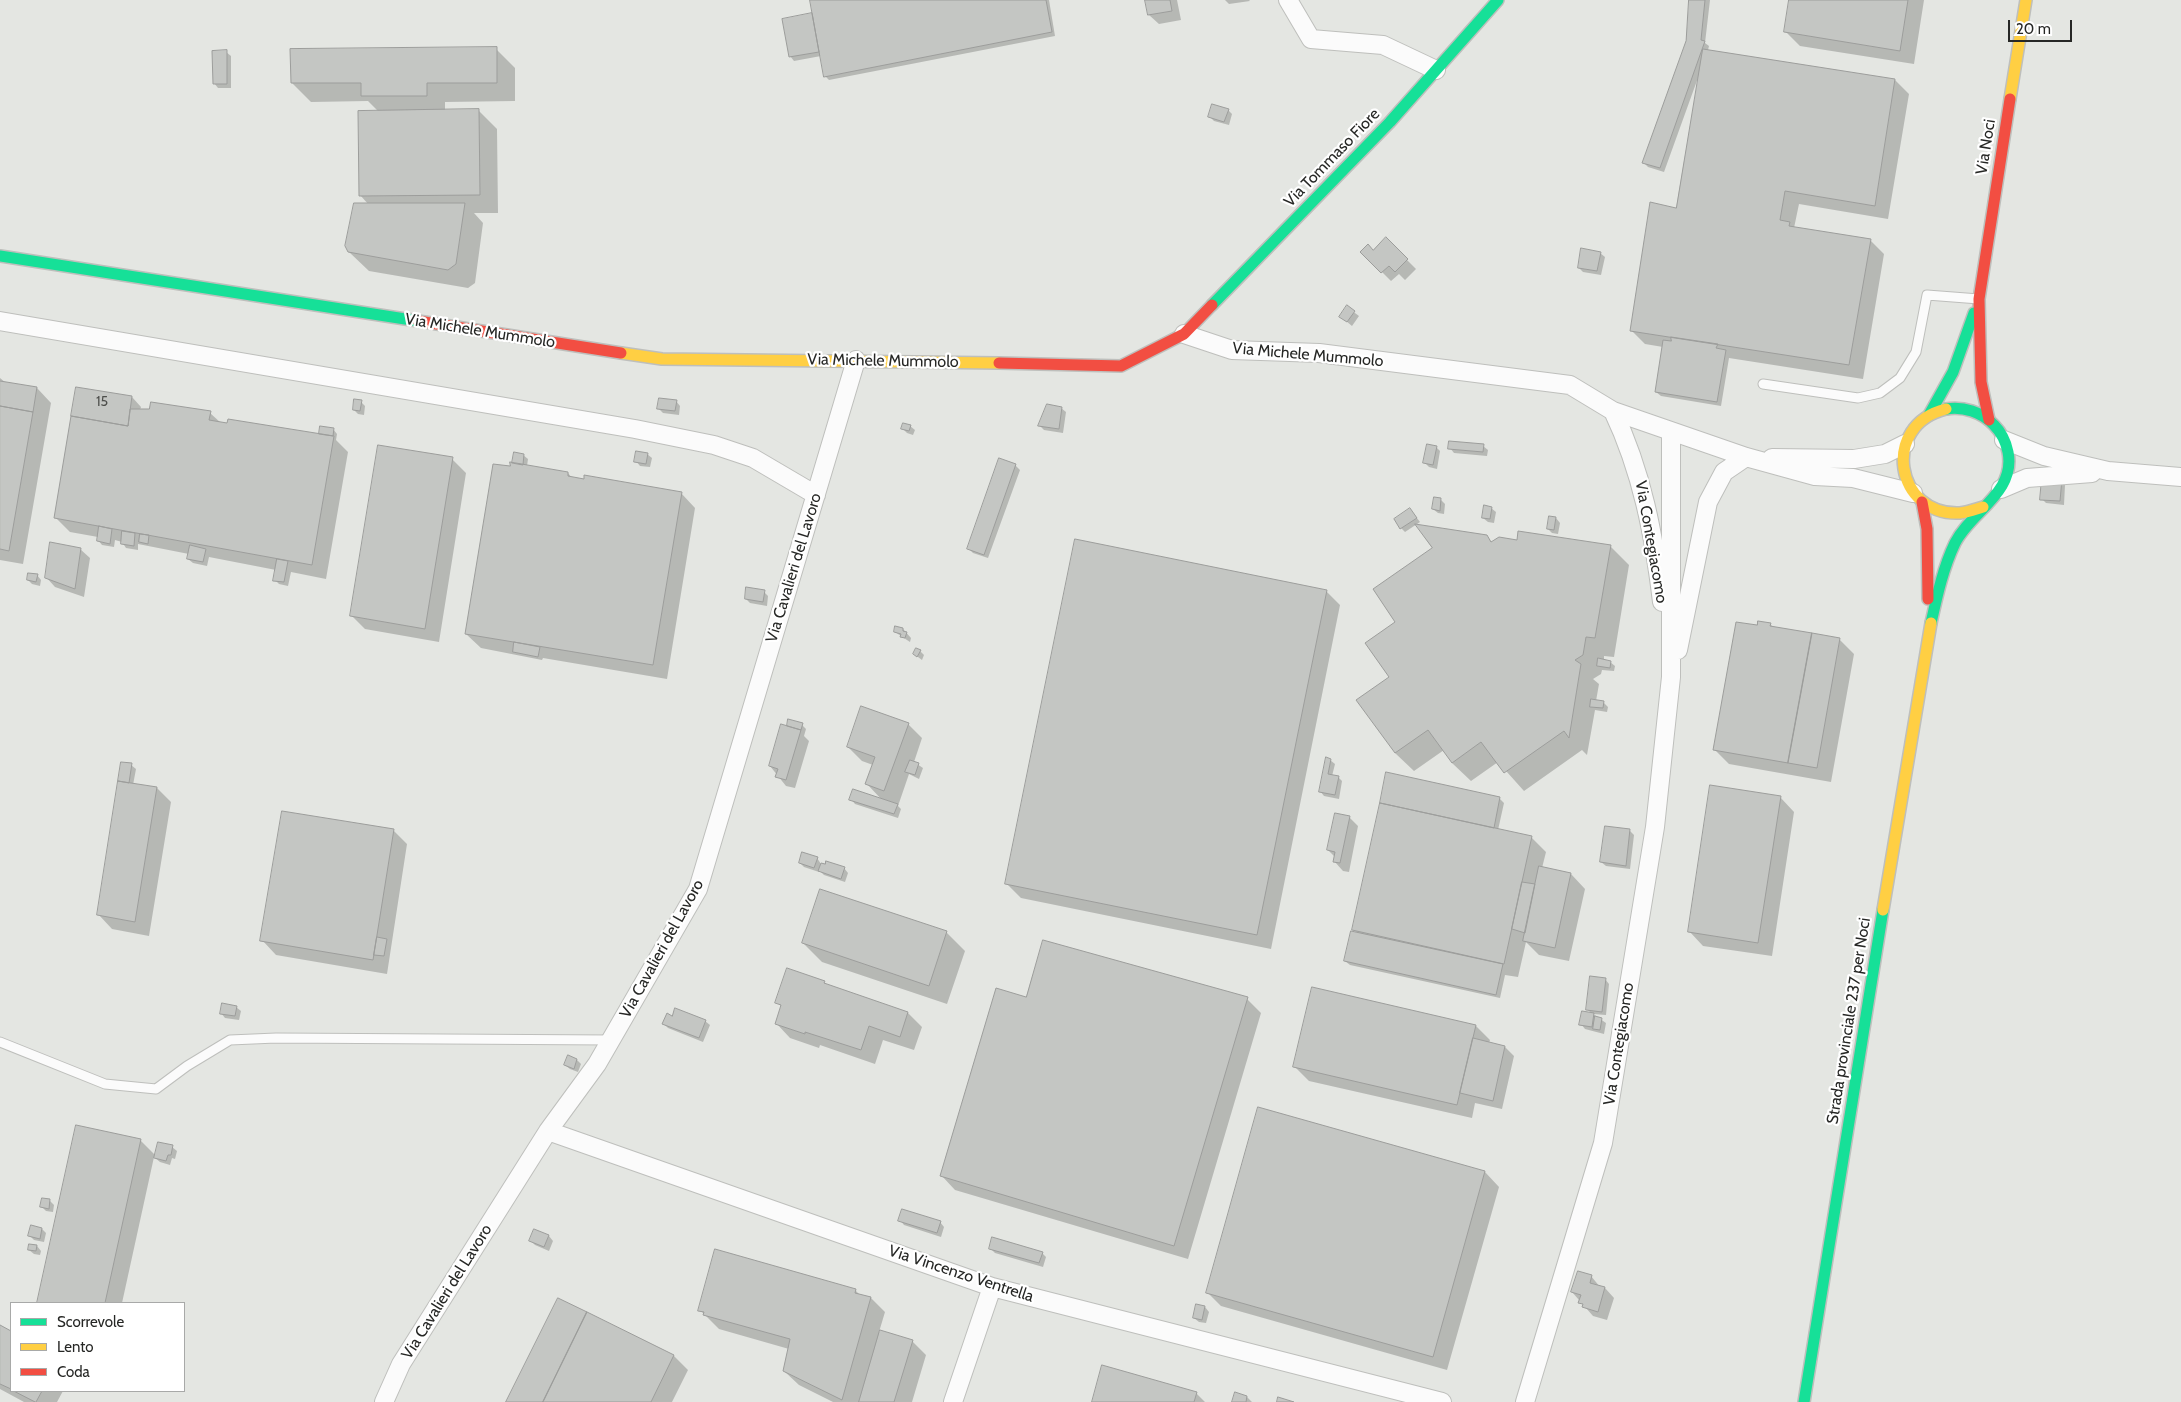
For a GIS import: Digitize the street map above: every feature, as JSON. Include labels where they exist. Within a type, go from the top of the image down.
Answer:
[{"type":"main road","name":"Via Tommaso Fiore","points":[[1184,334],[1390,122],[1498,0]]},
{"type":"main road","name":"Via Noci","points":[[1989,420],[1981,382],[1979,299],[2026,0]]},
{"type":"main road","name":"Via Michele Mummolo","points":[[0,256],[662,359],[856,360],[1121,366],[1184,334]]},
{"type":"main road","name":"Via Noci","points":[[1929,415],[1953,372],[1979,299]]},
{"type":"main road","points":[[1953,408],[1966,409],[1989,420],[2004,440],[2008,452],[2009,465],[2001,489],[1993,499],[1971,512],[1945,513],[1933,509],[1918,497],[1903,470],[1905,444],[1911,433],[1929,415],[1953,408]]},
{"type":"main road","name":"Strada provinciale 237 per Noci","points":[[1918,497],[1927,529],[1929,568],[1926,646]]},
{"type":"main road","name":"Strada provinciale 237 per Noci","points":[[1804,1402],[1926,646],[1946,566],[1961,532],[1982,507]]},
{"type":"street","points":[[1288,0],[1311,38],[1383,45],[1436,70]]},
{"type":"street","points":[[0,321],[635,429],[714,445],[753,458],[816,495]]},
{"type":"street","name":"Via Michele Mummolo","points":[[1184,334],[1232,350],[1319,353],[1570,385],[1613,411],[1746,457],[1815,476],[1852,478],[1918,497]]},
{"type":"street","name":"Via Cavalieri del Lavoro","points":[[384,1402],[401,1364],[548,1131],[597,1064],[698,889],[856,360]]},
{"type":"street","name":"Via Contegiacomo","points":[[1613,411],[1626,438],[1638,472],[1649,514],[1672,677]]},
{"type":"street","name":"Via Contegiacomo","points":[[1671,431],[1672,677]]},
{"type":"street","points":[[2004,440],[2044,456],[2108,471],[2181,477]]},
{"type":"street","name":"Via Michele Mummolo","points":[[1746,457],[1854,459],[1884,454],[1905,444]]},
{"type":"street","name":"Via Contegiacomo","points":[[1526,1402],[1603,1143],[1655,827],[1672,677],[1708,502],[1724,472],[1746,457]]},
{"type":"street","points":[[2001,489],[2026,478],[2108,471]]},
{"type":"street","name":"Via Vincenzo Ventrella","points":[[548,1131],[992,1287],[1442,1402]]},
{"type":"street","points":[[953,1402],[992,1287]]},
{"type":"lane","points":[[1763,384],[1858,398],[1880,393],[1900,378],[1916,352],[1927,295],[1979,299]]},
{"type":"lane","points":[[0,1042],[105,1084],[156,1089],[187,1066],[230,1040],[276,1038],[611,1040]]},
{"type":"building","points":[[810,0],[1046,0],[1052,32],[824,77]]},
{"type":"building","points":[[1145,0],[1170,0],[1172,11],[1148,15]]},
{"type":"building","points":[[1689,0],[1705,0],[1701,40],[1705,41],[1660,168],[1642,163],[1686,41]]},
{"type":"building","points":[[1789,0],[1908,0],[1900,51],[1784,32]]},
{"type":"building","points":[[812,13],[819,52],[789,57],[782,19]]},
{"type":"building","points":[[497,47],[497,83],[427,83],[427,96],[361,96],[361,83],[291,83],[290,49]]},
{"type":"building","points":[[1703,49],[1895,79],[1875,206],[1785,191],[1780,220],[1790,222],[1789,226],[1871,239],[1849,365],[1630,331],[1650,202],[1676,208]]},
{"type":"building","points":[[227,50],[227,84],[213,84],[212,51]]},
{"type":"building","points":[[1212,104],[1229,109],[1224,122],[1208,117]]},
{"type":"building","points":[[479,109],[480,195],[359,196],[358,111]]},
{"type":"building","points":[[354,203],[465,203],[456,264],[448,270],[348,252],[345,246]]},
{"type":"building","points":[[1386,237],[1408,259],[1395,272],[1389,266],[1381,273],[1360,252],[1368,244],[1373,250]]},
{"type":"building","points":[[1581,248],[1601,252],[1597,271],[1578,268]]},
{"type":"building","points":[[1347,305],[1355,311],[1347,322],[1339,317]]},
{"type":"building","points":[[1671,337],[1718,344],[1716,348],[1726,350],[1717,402],[1655,392],[1663,340],[1671,341]]},
{"type":"building","points":[[0,381],[37,387],[33,412],[0,406]]},
{"type":"building","points":[[76,387],[132,396],[128,426],[71,416]]},
{"type":"building","points":[[659,398],[677,400],[675,411],[657,409]]},
{"type":"building","points":[[354,399],[362,400],[360,411],[353,410]]},
{"type":"building","points":[[151,402],[211,411],[209,420],[227,423],[228,419],[334,436],[312,565],[54,518],[71,416],[128,426],[130,409],[149,409]]},
{"type":"building","points":[[1047,404],[1062,407],[1059,429],[1038,426]]},
{"type":"building","points":[[0,406],[33,412],[9,551],[0,549]]},
{"type":"building","points":[[903,423],[911,425],[909,431],[901,429]]},
{"type":"building","points":[[320,426],[334,428],[333,436],[319,434]]},
{"type":"building","points":[[1449,441],[1484,444],[1483,452],[1448,449]]},
{"type":"building","points":[[1427,444],[1437,446],[1433,465],[1423,463]]},
{"type":"building","points":[[378,445],[453,457],[425,629],[350,616]]},
{"type":"building","points":[[636,451],[648,453],[646,464],[634,462]]},
{"type":"building","points":[[514,452],[524,454],[523,465],[512,463]]},
{"type":"building","points":[[999,458],[1016,464],[984,555],[967,549]]},
{"type":"building","points":[[510,462],[568,472],[568,476],[584,479],[584,475],[682,492],[653,665],[465,634],[493,464],[510,466]]},
{"type":"building","points":[[2042,478],[2062,479],[2060,501],[2040,500]]},
{"type":"building","points":[[1434,497],[1441,498],[1440,511],[1432,509]]},
{"type":"building","points":[[1484,505],[1492,507],[1490,519],[1482,518]]},
{"type":"building","points":[[1410,508],[1417,518],[1400,529],[1394,519]]},
{"type":"building","points":[[1549,516],[1556,517],[1554,530],[1547,529]]},
{"type":"building","points":[[1415,524],[1487,535],[1491,542],[1499,537],[1517,540],[1518,531],[1611,545],[1595,638],[1586,637],[1583,655],[1575,660],[1581,664],[1569,738],[1564,731],[1504,773],[1481,742],[1452,763],[1428,730],[1395,753],[1356,700],[1389,677],[1365,643],[1395,622],[1373,589],[1432,548]]},
{"type":"building","points":[[99,526],[112,529],[110,544],[97,541]]},
{"type":"building","points":[[122,531],[135,533],[134,546],[121,544]]},
{"type":"building","points":[[140,534],[149,535],[148,544],[139,542]]},
{"type":"building","points":[[1075,539],[1327,590],[1257,935],[1005,884]]},
{"type":"building","points":[[50,542],[81,548],[75,589],[45,578]]},
{"type":"building","points":[[190,545],[206,549],[203,562],[187,559]]},
{"type":"building","points":[[277,559],[288,561],[284,582],[273,581]]},
{"type":"building","points":[[28,573],[38,574],[36,582],[27,580]]},
{"type":"building","points":[[746,587],[765,590],[763,602],[745,599]]},
{"type":"building","points":[[1758,621],[1771,623],[1770,626],[1812,633],[1788,763],[1713,750],[1736,622],[1757,625]]},
{"type":"building","points":[[895,626],[903,628],[903,631],[907,632],[905,638],[900,637],[901,634],[894,632]]},
{"type":"building","points":[[1812,633],[1840,638],[1817,768],[1788,763]]},
{"type":"building","points":[[514,642],[540,647],[538,657],[513,652]]},
{"type":"building","points":[[916,648],[921,650],[917,657],[913,654]]},
{"type":"building","points":[[1598,658],[1611,661],[1610,668],[1597,666]]},
{"type":"building","points":[[1591,699],[1604,701],[1603,708],[1590,707]]},
{"type":"building","points":[[861,706],[909,723],[884,791],[865,784],[875,757],[847,747]]},
{"type":"building","points":[[788,719],[803,723],[801,730],[787,726]]},
{"type":"building","points":[[781,724],[801,730],[786,780],[775,777],[778,769],[769,766]]},
{"type":"building","points":[[1326,757],[1331,759],[1328,774],[1339,776],[1335,795],[1319,792]]},
{"type":"building","points":[[910,760],[919,763],[915,775],[905,772]]},
{"type":"building","points":[[121,762],[132,763],[129,783],[118,781]]},
{"type":"building","points":[[1386,772],[1500,797],[1494,828],[1380,803]]},
{"type":"building","points":[[118,781],[157,787],[135,922],[97,915]]},
{"type":"building","points":[[1710,785],[1781,796],[1758,943],[1688,932]]},
{"type":"building","points":[[853,789],[898,804],[894,814],[849,800]]},
{"type":"building","points":[[1380,803],[1532,836],[1504,964],[1352,930]]},
{"type":"building","points":[[282,811],[394,829],[373,960],[260,941]]},
{"type":"building","points":[[1335,813],[1350,816],[1340,863],[1333,862],[1335,852],[1327,850]]},
{"type":"building","points":[[1605,826],[1630,829],[1626,866],[1600,862]]},
{"type":"building","points":[[802,852],[818,857],[814,868],[799,863]]},
{"type":"building","points":[[826,861],[845,867],[841,879],[818,871],[821,863],[825,864]]},
{"type":"building","points":[[1539,866],[1571,873],[1555,948],[1523,941]]},
{"type":"building","points":[[1522,882],[1535,884],[1525,933],[1512,929]]},
{"type":"building","points":[[820,889],[947,931],[929,986],[802,943]]},
{"type":"building","points":[[1351,931],[1503,964],[1496,995],[1344,961]]},
{"type":"building","points":[[377,937],[387,939],[384,956],[374,955]]},
{"type":"building","points":[[1043,940],[1248,997],[1174,1246],[940,1176],[996,988],[1026,997]]},
{"type":"building","points":[[787,968],[908,1012],[900,1037],[869,1026],[861,1050],[775,1024],[781,1005],[775,1003]]},
{"type":"building","points":[[1590,976],[1606,978],[1602,1012],[1586,1010]]},
{"type":"building","points":[[1312,987],[1476,1025],[1457,1105],[1293,1067]]},
{"type":"building","points":[[222,1003],[237,1006],[235,1016],[220,1014]]},
{"type":"building","points":[[675,1008],[706,1020],[699,1038],[662,1024],[667,1013],[672,1016]]},
{"type":"building","points":[[1582,1011],[1594,1013],[1592,1027],[1579,1025]]},
{"type":"building","points":[[1595,1016],[1602,1018],[1600,1030],[1593,1029]]},
{"type":"building","points":[[1473,1038],[1505,1046],[1493,1101],[1460,1093]]},
{"type":"building","points":[[568,1055],[577,1059],[574,1069],[564,1065]]},
{"type":"building","points":[[1258,1107],[1485,1171],[1433,1357],[1206,1293]]},
{"type":"building","points":[[76,1125],[141,1139],[105,1302],[37,1302]]},
{"type":"building","points":[[158,1142],[173,1145],[171,1155],[168,1155],[166,1161],[154,1158]]},
{"type":"building","points":[[42,1198],[50,1199],[49,1209],[40,1207]]},
{"type":"building","points":[[902,1209],[941,1221],[937,1233],[898,1221]]},
{"type":"building","points":[[31,1225],[42,1228],[40,1239],[28,1236]]},
{"type":"building","points":[[534,1229],[549,1235],[544,1247],[529,1241]]},
{"type":"building","points":[[992,1237],[1043,1252],[1039,1263],[989,1249]]},
{"type":"building","points":[[29,1244],[37,1245],[36,1251],[28,1250]]},
{"type":"building","points":[[715,1249],[856,1289],[855,1293],[871,1297],[842,1400],[783,1371],[790,1339],[703,1315],[704,1312],[698,1311]]},
{"type":"building","points":[[1578,1271],[1592,1275],[1590,1283],[1605,1287],[1598,1312],[1582,1307],[1583,1304],[1578,1303],[1581,1295],[1571,1292]]},
{"type":"building","points":[[558,1298],[587,1312],[543,1402],[506,1402]]},
{"type":"building","points":[[1196,1304],[1205,1306],[1202,1320],[1193,1318]]},
{"type":"building","points":[[587,1312],[674,1355],[651,1402],[543,1402]]},
{"type":"building","points":[[0,1325],[10,1330],[10,1389],[0,1384]]},
{"type":"building","points":[[880,1330],[913,1340],[894,1402],[859,1402]]},
{"type":"building","points":[[1102,1365],[1197,1392],[1194,1402],[1092,1402]]},
{"type":"building","points":[[16,1392],[41,1392],[36,1402]]},
{"type":"building","points":[[1235,1392],[1247,1396],[1246,1402],[1232,1402]]},
{"type":"building","points":[[1278,1397],[1294,1402],[1277,1402]]},
{"type":"traffic: fast","points":[[1212,305],[1390,122],[1498,0]]},
{"type":"traffic: fast","points":[[0,256],[418,321]]},
{"type":"traffic: fast","points":[[1929,415],[1953,372],[1974,313]]},
{"type":"traffic: fast","points":[[1931,623],[1938,592],[1955,543],[1971,521],[1999,490],[2009,466],[2005,441],[1989,420],[1978,413],[1965,409],[1946,409]]},
{"type":"traffic: fast","points":[[1804,1402],[1883,910]]},
{"type":"traffic: slow","points":[[2010,99],[2026,0]]},
{"type":"traffic: slow","points":[[621,353],[662,359],[999,363]]},
{"type":"traffic: slow","points":[[1946,409],[1925,418],[1911,432],[1904,450],[1904,468],[1910,486],[1921,500],[1938,510],[1960,513],[1983,507]]},
{"type":"traffic: slow","points":[[1883,910],[1931,623]]},
{"type":"traffic: jam","points":[[1989,420],[1981,382],[1979,299],[2010,99]]},
{"type":"traffic: jam","points":[[999,363],[1121,366],[1184,334],[1212,305]]},
{"type":"traffic: jam","points":[[418,321],[621,353]]},
{"type":"traffic: jam","points":[[1922,502],[1927,529],[1928,599]]}]
